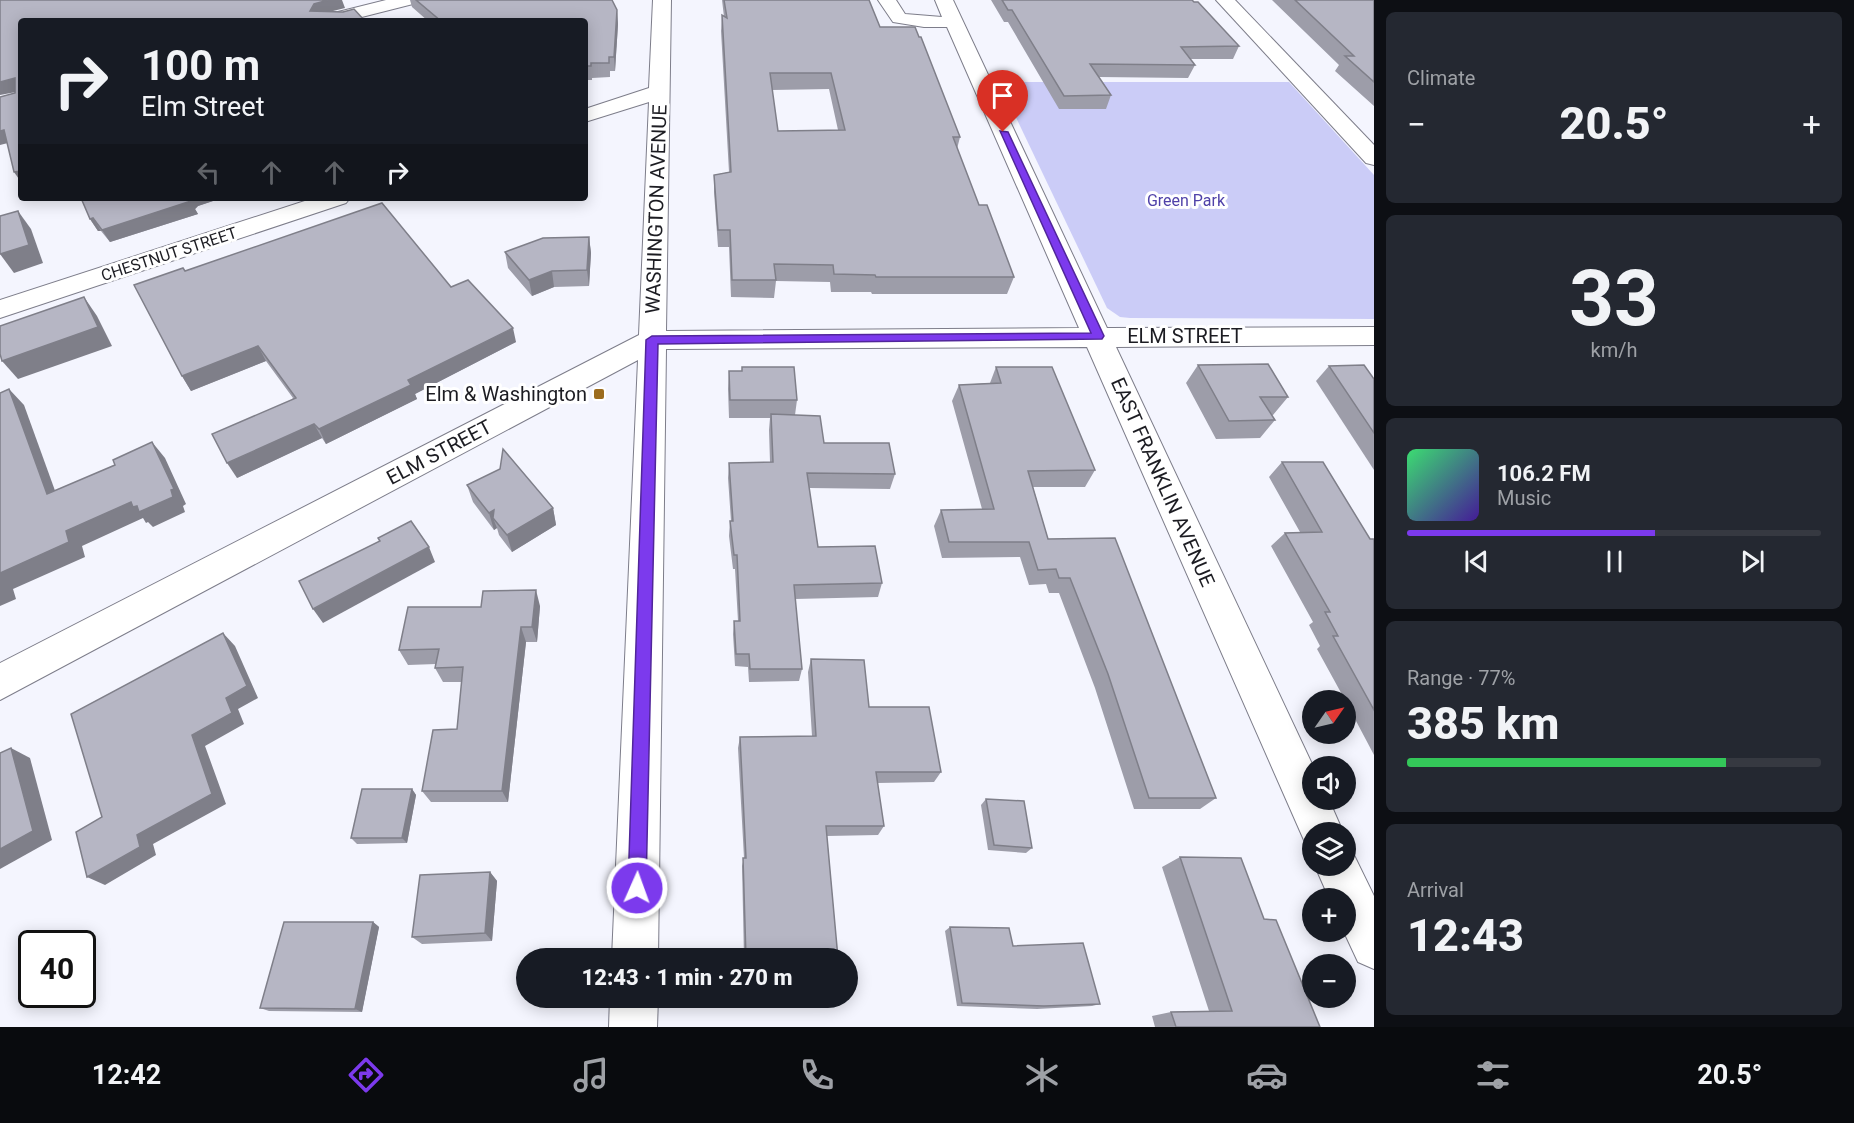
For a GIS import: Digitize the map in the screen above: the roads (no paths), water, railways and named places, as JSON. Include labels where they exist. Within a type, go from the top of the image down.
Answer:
[{"type":"street","points":[[336,18],[407,0]]},
{"type":"street","name":"WASHINGTON AVENUE","points":[[635,948],[662,0]]},
{"type":"street","points":[[887,0],[899,18],[949,11]]},
{"type":"street","points":[[1225,0],[1374,158]]},
{"type":"street","name":"EAST FRANKLIN AVENUE","points":[[949,11],[1317,822]]},
{"type":"street","points":[[588,115],[659,92]]},
{"type":"street","name":"CHESTNUT STREET","points":[[0,309],[329,201]]},
{"type":"street","name":"ELM STREET","points":[[0,682],[652,340],[1374,336]]},
{"type":"street","points":[[1342,876],[1374,946]]},
{"type":"street","points":[[633,1027],[634,1008]]},
{"type":"place","name":"Elm & Washington","points":[[599,394]]},
{"type":"park label","name":"Green Park","points":[[1186,200]]}]
